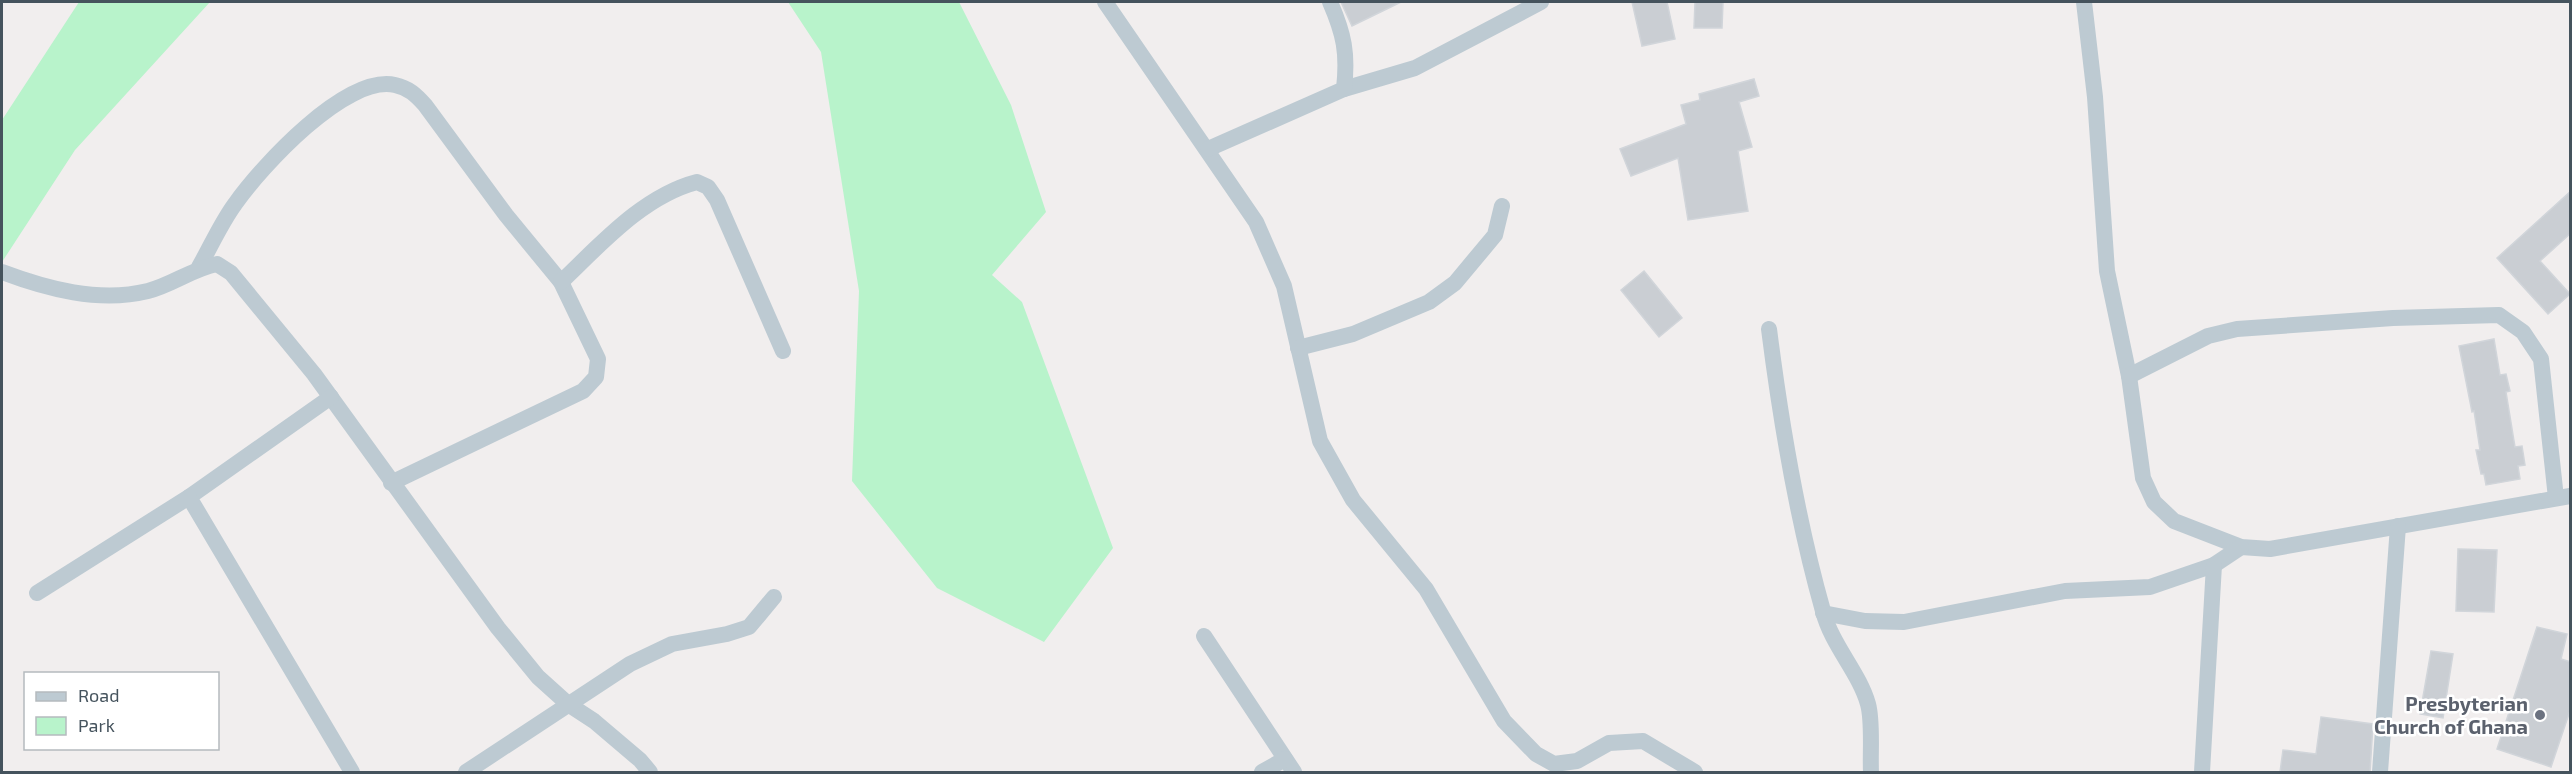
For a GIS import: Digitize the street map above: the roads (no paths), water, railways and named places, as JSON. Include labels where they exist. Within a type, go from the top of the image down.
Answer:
[{"type":"street","points":[[1105,2],[1256,222],[1284,286],[1320,441],[1353,500],[1426,589],[1504,721],[1536,754],[1554,764],[1577,761]]},
{"type":"street","points":[[1330,2],[1343,33],[1347,63],[1344,88]]},
{"type":"street","points":[[1208,149],[1344,88],[1415,68],[1541,2]]},
{"type":"street","points":[[2084,2],[2095,97],[2107,271],[2130,376],[2143,478],[2154,502],[2174,521],[2241,547],[2270,549],[2563,497],[2541,359],[2523,332],[2499,315],[2393,318],[2237,328],[2208,336],[2130,376]]},
{"type":"street","points":[[199,267],[233,206],[256,176],[319,115],[352,96],[374,87],[393,84],[411,91],[425,105],[506,215],[561,282],[598,359],[596,377],[583,391],[391,483]]},
{"type":"street","points":[[561,282],[622,225],[664,195],[698,182],[708,187],[717,200],[783,351]]},
{"type":"street","points":[[1298,348],[1353,334],[1429,302],[1455,283],[1495,235],[1502,206]]},
{"type":"street","points":[[2,272],[35,285],[77,293],[116,295],[148,291],[199,267],[217,264],[231,273],[265,311],[498,628],[538,677],[568,704],[594,721],[640,760],[650,772]]},
{"type":"street","points":[[1769,329],[1783,436],[1823,613],[1840,654],[1863,689],[1869,707],[1871,772]]},
{"type":"street","points":[[36,593],[189,497],[331,398]]},
{"type":"street","points":[[189,497],[352,772]]},
{"type":"street","points":[[2380,772],[2398,526]]},
{"type":"street","points":[[1823,613],[1865,621],[1904,622],[2065,591],[2150,586],[2214,565],[2241,547]]},
{"type":"street","points":[[2202,772],[2214,565]]},
{"type":"street","points":[[465,772],[630,664],[672,644],[726,634],[749,627],[774,597]]},
{"type":"street","points":[[1204,636],[1290,766],[1262,772]]},
{"type":"street","points":[[1563,772],[1577,761],[1609,743],[1643,741],[1695,772]]},
{"type":"place","name":"Presbyterian Church of Ghana","points":[[2540,715]]}]
